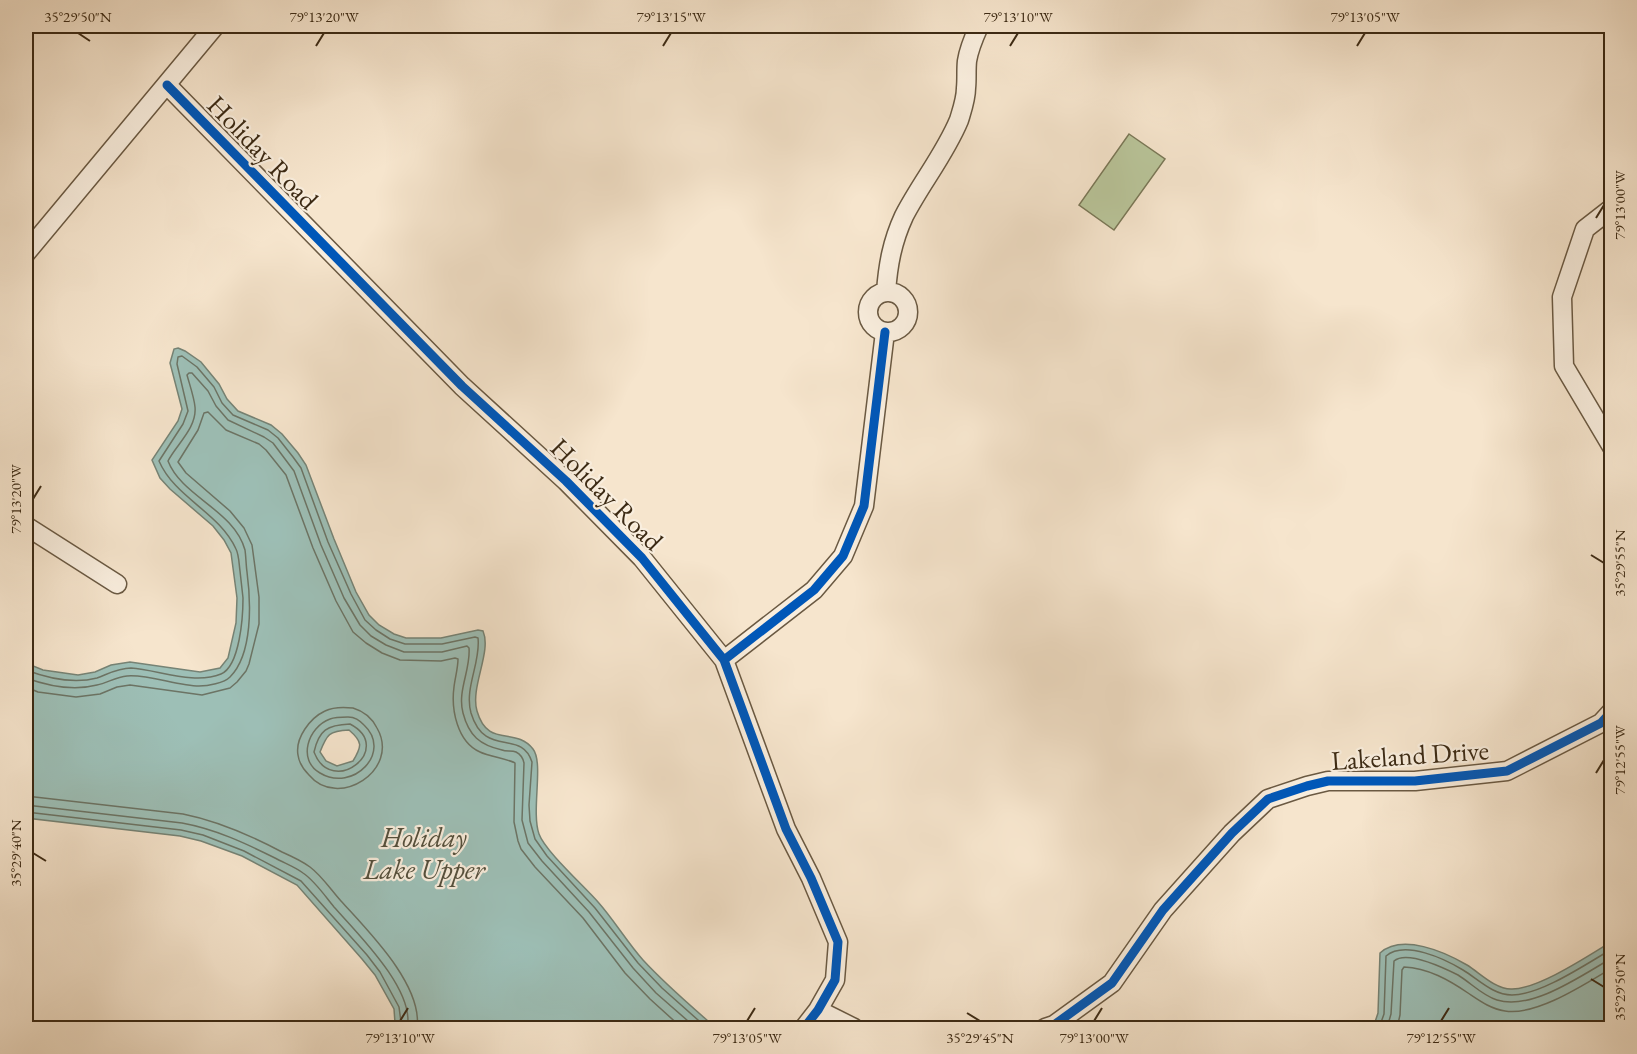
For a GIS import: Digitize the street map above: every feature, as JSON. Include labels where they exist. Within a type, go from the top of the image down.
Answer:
[{"type":"street","points":[[26,253],[215,26]]},
{"type":"street","points":[[886,292],[888,261],[904,217],[958,121],[966,90],[971,43],[979,26]]},
{"type":"street","name":"Holiday Road","points":[[167,85],[462,386],[566,481],[642,558],[724,660],[786,829],[811,878],[838,942],[835,980],[804,1029]]},
{"type":"street","points":[[1611,208],[1585,229],[1562,297],[1564,366],[1611,447]]},
{"type":"street","points":[[886,292],[893,292],[904,300],[909,313],[904,325],[892,332],[879,330],[870,321],[868,309],[874,298],[886,292]]},
{"type":"street","points":[[724,660],[814,590],[843,556],[864,506],[885,332]]},
{"type":"street","points":[[26,526],[117,584]]},
{"type":"street","name":"Lakeland Drive","points":[[1045,1029],[1112,983],[1163,910],[1232,833],[1268,799],[1328,781],[1415,781],[1507,771],[1601,723],[1611,711]]},
{"type":"street","points":[[818,1010],[854,1029]]},
{"type":"green space","points":[[1129,134],[1165,159],[1114,230],[1079,205]]},
{"type":"water","name":"Holiday Lake Upper","points":[[174,349],[185,351],[201,362],[238,411],[271,425],[298,453],[306,465],[356,592],[369,615],[379,625],[406,638],[441,638],[478,630],[483,631],[485,649],[476,691],[477,711],[488,730],[526,742],[533,749],[537,765],[537,824],[543,841],[604,909],[643,960],[716,1028],[394,1028],[394,1009],[375,975],[297,885],[242,856],[201,841],[180,836],[26,818],[26,663],[43,670],[78,675],[130,662],[200,672],[220,668],[228,658],[236,623],[237,598],[231,553],[213,526],[160,478],[152,460],[178,421],[182,409],[170,363]],"holes":[[[349,730],[360,744],[353,761],[337,766],[326,761],[320,752],[330,735],[337,731]]]},
{"type":"water","points":[[1611,942],[1611,1028],[1373,1028],[1378,1013],[1380,953],[1389,947],[1411,945],[1436,950],[1467,965],[1493,984],[1511,989],[1522,988],[1548,978]]},
{"type":"cycle path","points":[[167,85],[462,386],[566,481],[642,558],[724,660],[786,829],[811,878],[838,942],[835,980],[818,1010],[804,1028]]},
{"type":"cycle path","points":[[724,660],[814,590],[843,556],[864,506],[885,332]]},
{"type":"cycle path","points":[[1045,1028],[1054,1025],[1112,983],[1163,910],[1232,833],[1268,799],[1328,781],[1415,781],[1507,771],[1601,723],[1612,711]]}]
